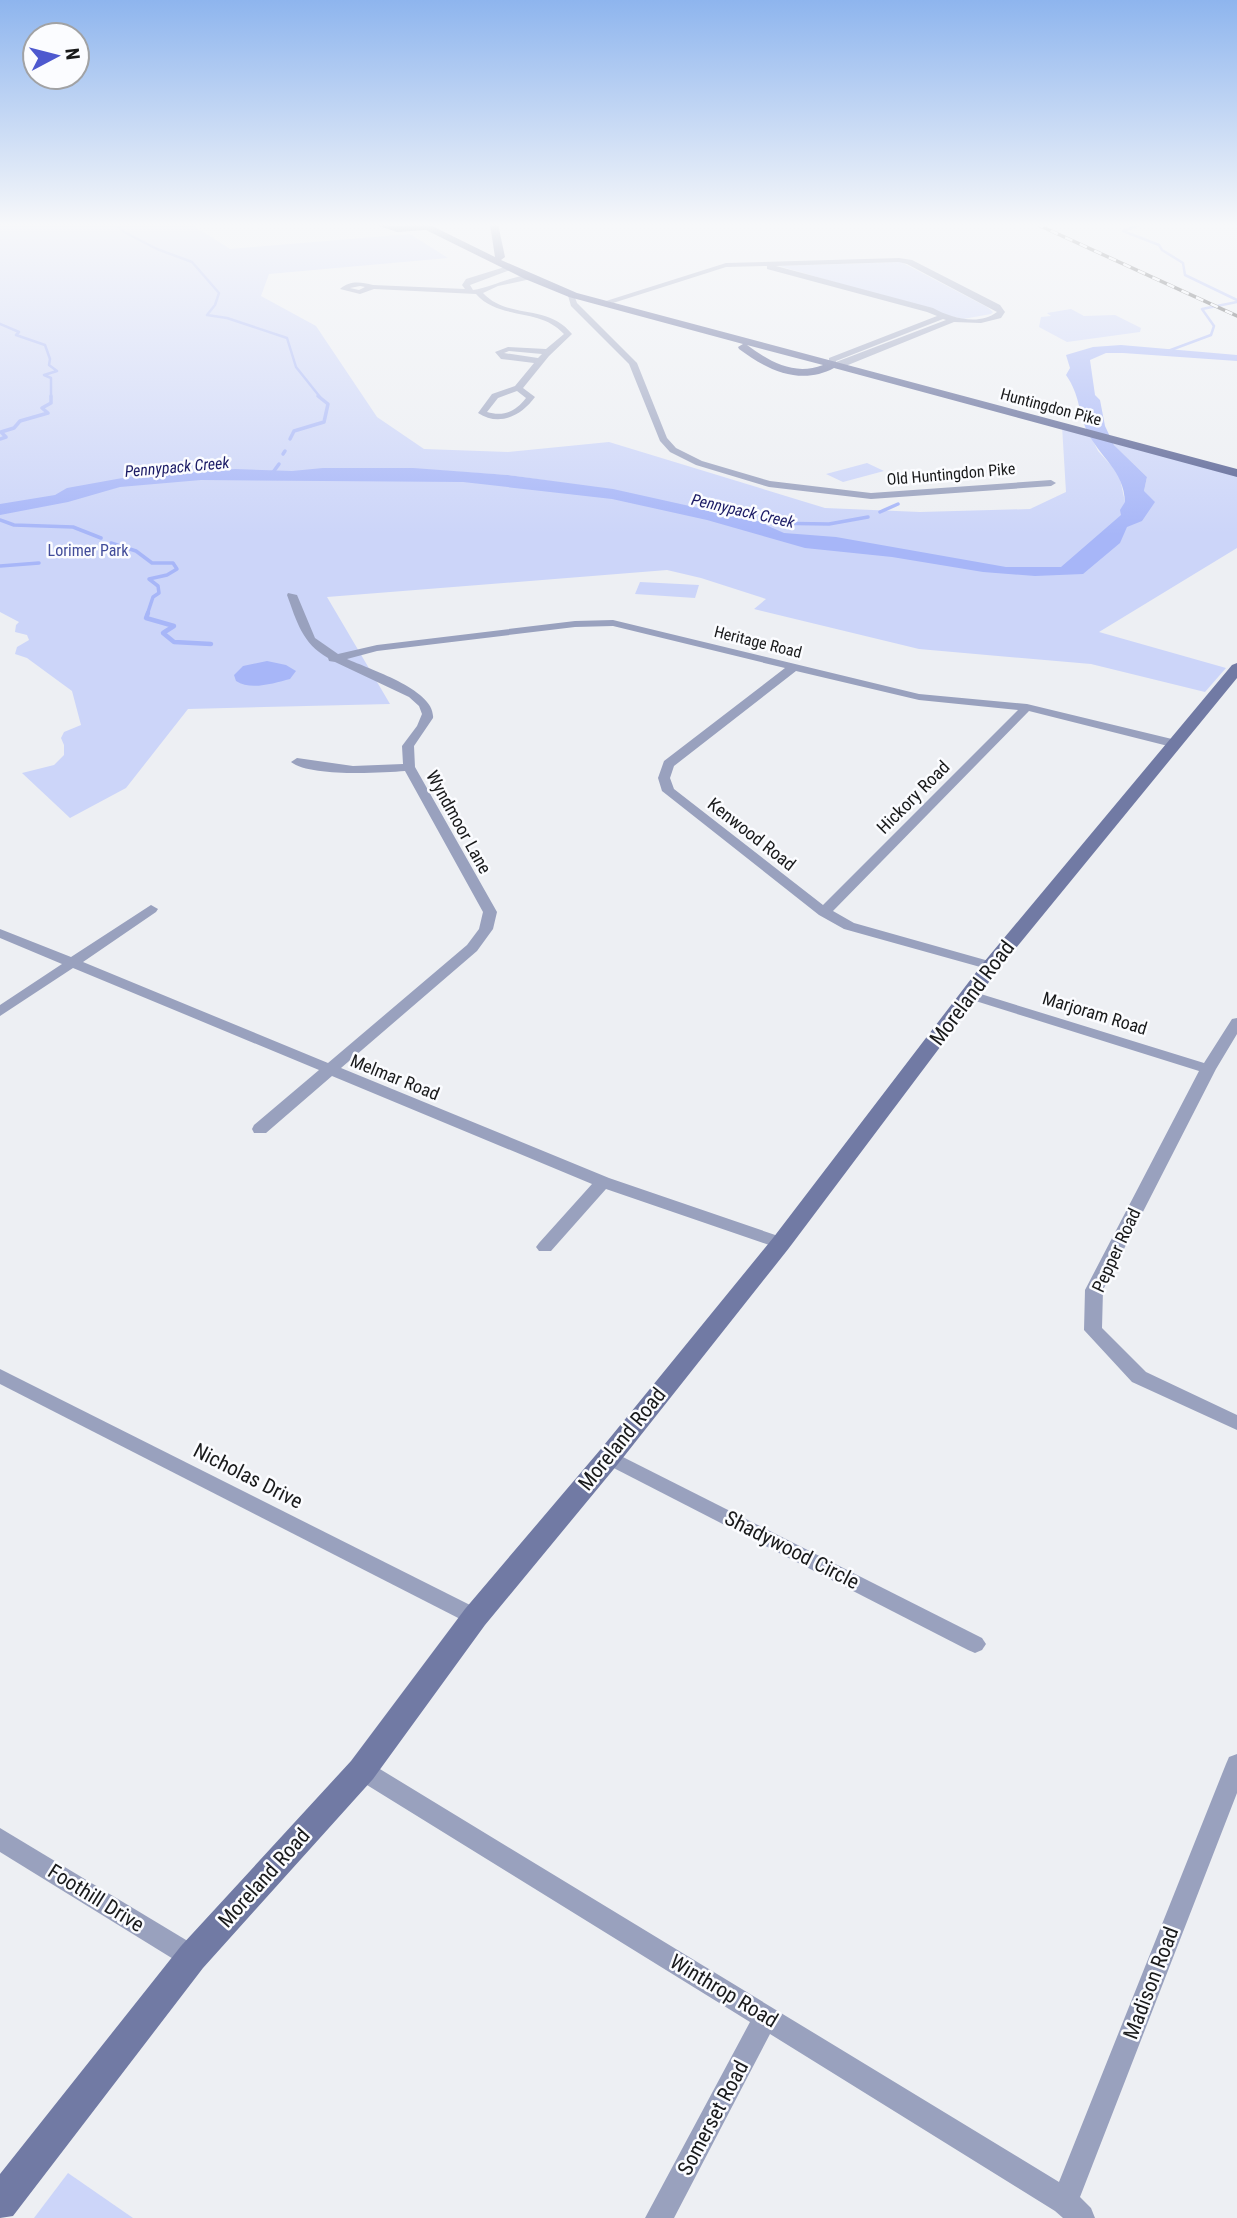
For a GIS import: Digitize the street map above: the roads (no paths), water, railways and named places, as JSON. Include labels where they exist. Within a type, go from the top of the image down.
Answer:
[{"type":"main road","name":"Huntingdon Pike","points":[[693,328],[837,363]]},
{"type":"main road","name":"Huntingdon Pike","points":[[707,328],[1237,470]]},
{"type":"main road","points":[[730,338],[761,360],[784,371],[815,372],[837,363]]},
{"type":"street","points":[[518,387],[531,397],[517,413],[501,417],[482,413],[495,396],[518,387],[548,352],[568,334],[563,328]]},
{"type":"street","name":"Old Huntingdon Pike","points":[[598,328],[633,363],[663,439],[673,450],[699,463],[769,484],[871,496],[1051,482]]},
{"type":"street","points":[[837,363],[918,328]]},
{"type":"street","points":[[837,363],[933,328]]},
{"type":"street","points":[[540,361],[503,357],[499,352],[516,349],[548,352]]},
{"type":"street","name":"Wyndmoor Lane","points":[[260,1129],[472,948],[486,929],[490,912],[409,767],[408,746],[424,724],[428,713],[425,703],[406,689],[333,659],[311,641],[292,595]]},
{"type":"street","name":"Heritage Road","points":[[333,659],[377,648],[593,622],[628,626],[919,697],[1027,707],[1172,743]]},
{"type":"street","name":"Kenwood Road","points":[[794,667],[668,764],[664,778],[668,791],[824,912],[849,926],[991,966]]},
{"type":"street","name":"Moreland Road","points":[[0,2203],[192,1957],[362,1770],[475,1616],[609,1457],[781,1243],[991,966],[1172,743],[1237,668]]},
{"type":"street","name":"Hickory Road","points":[[824,912],[1027,707]]},
{"type":"street","points":[[297,762],[330,770],[409,767]]},
{"type":"street","points":[[0,1012],[151,909]]},
{"type":"street","name":"Melmar Road","points":[[0,933],[603,1182],[781,1243]]},
{"type":"street","name":"Marjoram Road","points":[[971,995],[1208,1069]]},
{"type":"street","name":"Pepper Road","points":[[1237,1022],[1208,1069],[1094,1290],[1093,1330],[1139,1377],[1237,1423]]},
{"type":"street","points":[[545,1247],[603,1182]]},
{"type":"street","name":"Nicholas Drive","points":[[0,1376],[475,1616]]},
{"type":"street","name":"Shadywood Circle","points":[[609,1457],[975,1644]]},
{"type":"street","name":"Madison Road","points":[[1073,2210],[1237,1764]]},
{"type":"street","name":"Winthrop Road","points":[[362,1770],[766,2017],[1073,2210]]},
{"type":"street","name":"Foothill Drive","points":[[0,1839],[192,1957]]},
{"type":"street","name":"Somerset Road","points":[[659,2218],[766,2017]]},
{"type":"water","points":[[1121,345],[1237,355],[1237,361],[1123,353],[1106,353],[1090,360],[1095,395],[1100,400],[1105,426],[1114,445],[1147,477],[1144,491],[1155,502],[1142,521],[1127,527],[1120,543],[1083,574],[1035,576],[983,572],[892,557],[805,548],[707,520],[612,499],[463,482],[201,480],[120,487],[68,502],[0,515],[0,504],[55,495],[67,488],[128,477],[235,469],[292,471],[323,468],[413,468],[508,475],[613,489],[757,521],[784,533],[836,537],[1006,567],[1061,567],[1121,515],[1120,510],[1125,502],[1124,491],[1116,473],[1084,424],[1074,389],[1066,375],[1070,368],[1066,355],[1093,347]]},
{"type":"water","points":[[267,661],[286,665],[296,671],[290,679],[263,685],[236,681],[234,675],[243,666]]},
{"type":"waterway","points":[[0,439],[6,437],[1,432],[14,428],[20,421],[48,413],[42,408],[51,403],[51,378],[44,375],[57,371],[49,365],[50,359],[45,345],[16,335],[19,332],[8,328]]},
{"type":"waterway","points":[[256,328],[287,338],[296,367],[320,397]]},
{"type":"waterway","points":[[1168,351],[1211,335],[1213,328]]},
{"type":"waterway","points":[[290,439],[294,431],[324,422],[328,404],[318,396]]},
{"type":"waterway","points":[[271,475],[279,464]]},
{"type":"waterway","points":[[880,512],[898,504]]},
{"type":"waterway","name":"Pennypack Creek","points":[[756,523],[829,524],[868,517]]},
{"type":"waterway","points":[[0,520],[14,525],[73,527],[101,538]]},
{"type":"waterway","points":[[111,543],[136,551],[152,563],[173,563],[177,569],[167,575],[149,579],[158,586],[159,593],[153,597],[147,615]]},
{"type":"waterway","points":[[0,566],[39,563]]},
{"type":"waterway","points":[[148,613],[146,618],[174,626],[163,633],[174,642],[211,644]]},
{"type":"park label","name":"Lorimer Park","points":[[88,550]]}]
